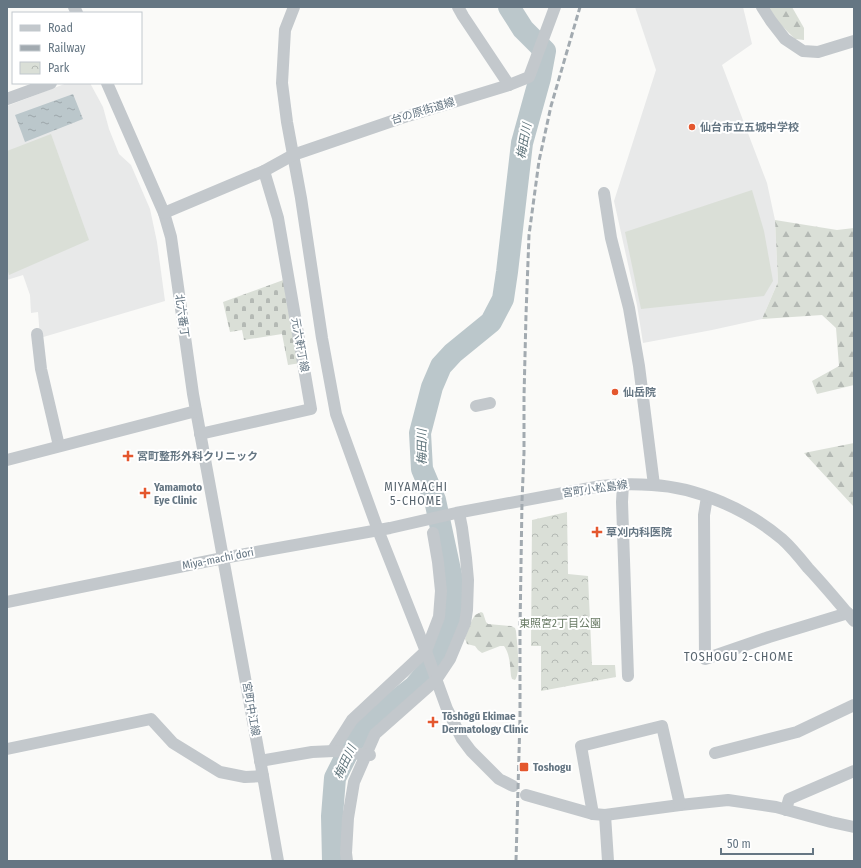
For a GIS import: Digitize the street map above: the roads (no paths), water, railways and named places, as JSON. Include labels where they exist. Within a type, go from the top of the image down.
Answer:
[{"type":"street","points":[[294,7],[285,30],[282,83],[322,338],[336,414],[378,530],[447,709],[462,739],[471,751],[499,779],[513,786]]},
{"type":"street","points":[[458,7],[509,84]]},
{"type":"street","name":"台の原街道線","points":[[164,213],[264,171],[293,155],[401,118],[529,77],[555,7]]},
{"type":"street","points":[[762,7],[785,39],[803,51],[818,52],[854,41]]},
{"type":"street","points":[[7,99],[48,84]]},
{"type":"street","name":"北六番丁","points":[[108,84],[164,213],[171,237],[192,388],[223,558]]},
{"type":"street","name":"元六軒丁線","points":[[200,434],[311,409],[278,218],[264,171]]},
{"type":"street","points":[[604,193],[611,238],[629,308],[639,366],[654,485]]},
{"type":"street","points":[[37,334],[41,369],[59,446]]},
{"type":"street","points":[[476,406],[490,403]]},
{"type":"street","points":[[7,460],[196,411]]},
{"type":"street","points":[[623,484],[622,502],[628,676]]},
{"type":"street","name":"宮町小松島線","points":[[430,519],[601,486],[623,484],[654,485],[677,488],[725,503],[744,513],[770,530],[793,550],[851,617]]},
{"type":"street","points":[[707,497],[704,515],[705,659],[769,637],[851,617]]},
{"type":"street","points":[[347,861],[348,818],[354,782],[375,734],[444,670],[465,623],[468,595],[466,558],[462,528],[458,513]]},
{"type":"street","name":"Miya-machi dori","points":[[7,602],[223,558],[430,519]]},
{"type":"street","points":[[334,751],[352,720],[426,652],[439,617],[441,591],[433,533]]},
{"type":"street","name":"宮町中江線","points":[[223,558],[278,861]]},
{"type":"street","points":[[715,753],[797,732],[854,705]]},
{"type":"street","points":[[7,749],[151,719],[173,743],[220,772],[245,777],[263,776]]},
{"type":"street","points":[[608,861],[599,815],[581,745],[662,726],[680,805]]},
{"type":"street","points":[[260,761],[312,752],[334,751],[370,755]]},
{"type":"street","points":[[786,810],[788,799],[854,771]]},
{"type":"street","points":[[526,795],[599,815],[728,800],[776,807],[854,827]]},
{"type":"water","points":[[73,94],[83,119],[25,142],[15,115]]},
{"type":"waterway","name":"梅田川","points":[[333,861],[332,816],[335,778],[353,742],[382,712],[414,687],[441,655],[454,613],[453,584],[435,500],[422,469],[420,433],[432,387],[441,366],[453,353],[491,322],[503,299],[522,143],[540,78],[545,51],[523,29],[509,7]]},
{"type":"railway","points":[[516,861],[520,718],[524,397],[529,235],[539,161],[551,106],[580,7]]},
{"type":"place","name":"仙台市立五城中学校","points":[[692,127]]},
{"type":"place","name":"仙岳院","points":[[615,392]]},
{"type":"place","name":"宮町整形外科クリニック","points":[[128,456]]},
{"type":"place","name":"Yamamoto Eye Clinic","points":[[145,493]]},
{"type":"place","name":"草刈内科医院","points":[[597,532]]},
{"type":"place","name":"Tōshōgū Ekimae Dermatology Clinic","points":[[433,722]]},
{"type":"place","name":"Toshogu","points":[[524,767]]},
{"type":"district","name":"MIYAMACHI 5-CHOME","points":[[416,494]]},
{"type":"district","name":"TOSHOGU 2-CHOME","points":[[739,657]]},
{"type":"park label","name":"東照宮2丁目公園","points":[[560,623]]}]
